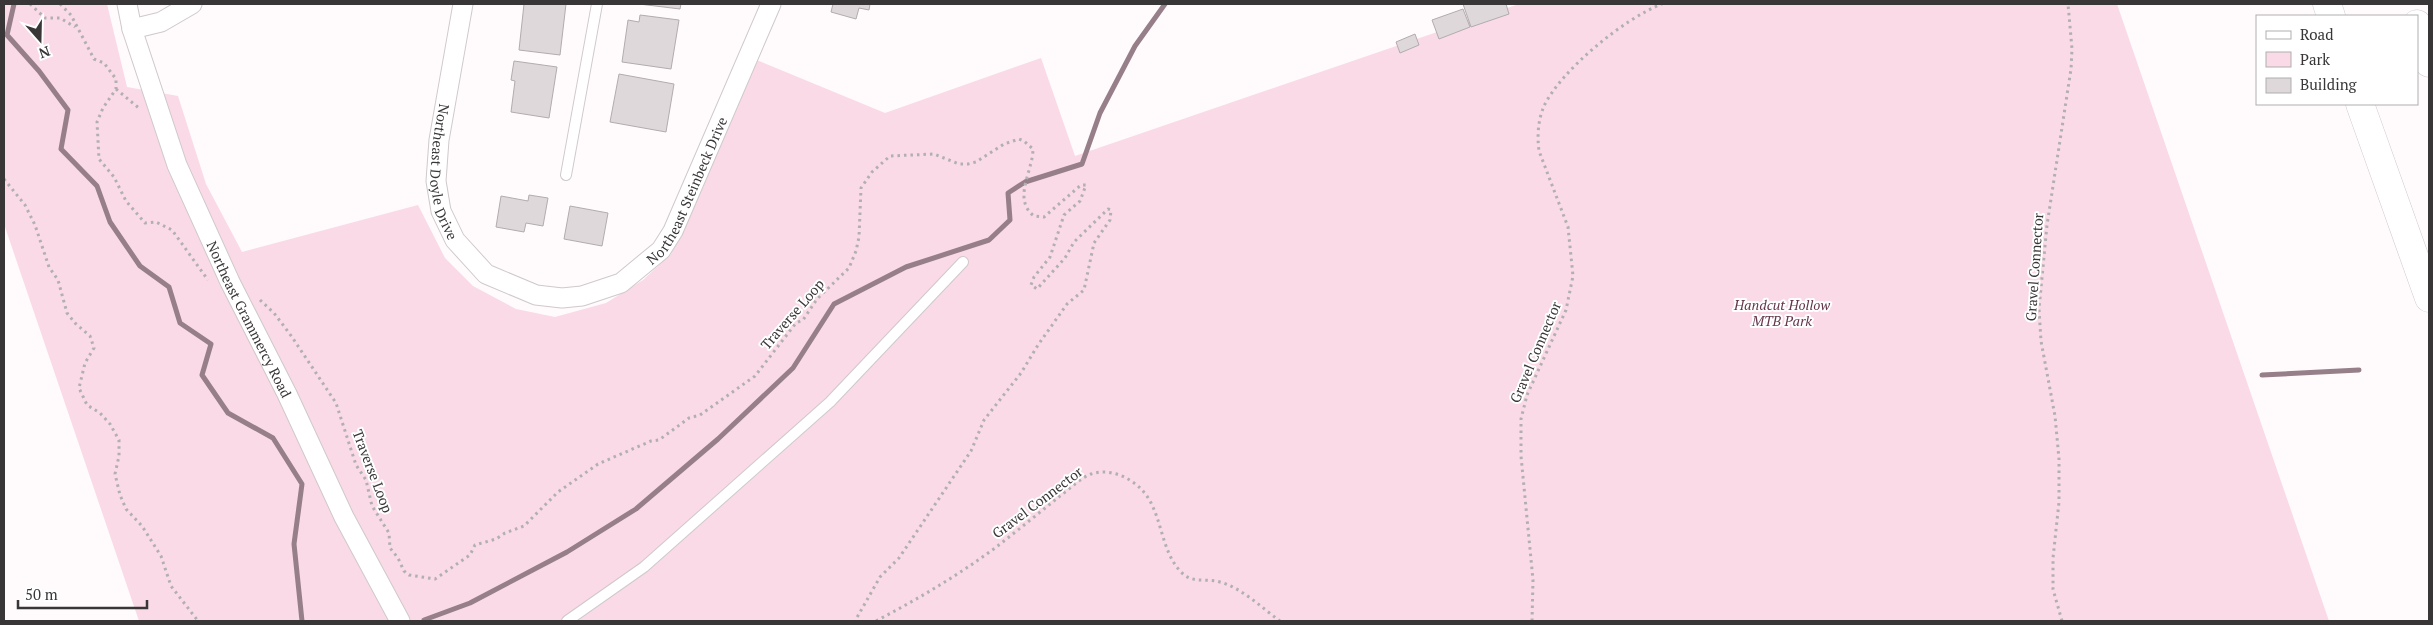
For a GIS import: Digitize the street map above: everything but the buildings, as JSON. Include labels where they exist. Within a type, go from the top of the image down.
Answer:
[{"type":"highway","points":[[2418,27],[2429,63]]},
{"type":"highway","points":[[2360,105],[2429,298]]},
{"type":"street","name":"Northeast Grammercy Road","points":[[127,4],[132,29],[177,165],[236,294],[287,394],[344,517],[400,621]]},
{"type":"street","points":[[132,29],[162,22],[192,4]]},
{"type":"street","name":"Northeast Doyle Drive","points":[[463,4],[439,140],[436,181],[441,211],[455,240],[486,274],[536,295]]},
{"type":"street","name":"Northeast Steinbeck Drive","points":[[536,295],[562,298],[601,291],[621,283],[661,250],[673,231],[771,4]]},
{"type":"lane","points":[[566,175],[597,4]]},
{"type":"lane","points":[[567,621],[644,567],[830,402],[963,262]]},
{"type":"path","points":[[30,4],[45,18],[60,18],[76,27]]},
{"type":"path","points":[[60,4],[71,16],[94,58],[104,63],[116,78],[116,89],[103,108],[97,122],[99,159],[114,178],[126,201],[138,217],[145,223],[156,222],[172,230],[209,281]]},
{"type":"path","name":"Gravel Connector","points":[[1532,621],[1533,572],[1520,456],[1521,419],[1527,395],[1566,310],[1573,276],[1568,227],[1539,151],[1537,138],[1539,122],[1544,106],[1553,91],[1588,55],[1622,26],[1651,8],[1662,4]]},
{"type":"path","name":"Gravel Connector","points":[[2062,621],[2053,590],[2053,558],[2059,502],[2059,452],[2041,341],[2039,309],[2047,225],[2071,69],[2072,48],[2068,4]]},
{"type":"path","name":"Traverse Loop","points":[[236,294],[260,299],[274,313],[292,337],[336,404],[356,465],[366,480],[372,506],[389,533],[390,548],[409,575],[435,579],[470,555],[475,546],[496,539],[505,532],[524,526],[558,492],[598,464],[651,441],[659,440],[689,418],[700,415],[716,405],[755,376],[796,323],[803,320],[817,300],[851,264],[859,237],[861,188],[872,172],[890,156],[934,154],[959,164],[968,164],[976,162],[1004,144],[1019,139],[1024,141],[1032,149],[1033,162],[1025,182],[1023,200],[1029,213],[1034,216],[1044,216],[1081,185],[1086,185],[1080,202],[1064,215],[1050,257],[1034,277],[1031,285],[1033,288],[1037,289],[1065,258],[1074,242],[1108,209],[1112,212],[1110,220],[1094,243],[1084,290],[1067,304],[1038,344],[1021,372],[984,420],[971,451],[899,558],[880,577],[856,621]]},
{"type":"path","points":[[4,179],[25,205],[35,225],[41,248],[49,267],[58,280],[67,313],[90,336],[94,348],[85,363],[79,388],[87,405],[100,413],[110,424],[119,440],[119,456],[115,474],[120,495],[126,509],[142,526],[161,556],[170,586],[198,621]]},
{"type":"path","name":"Gravel Connector","points":[[876,621],[936,589],[994,548],[1080,481],[1100,472],[1120,475],[1136,484],[1142,491],[1156,512],[1175,564],[1188,578],[1218,582],[1232,587],[1280,621]]},
{"type":"green space","name":"Handcut Hollow MTB Park","points":[[4,4],[107,4],[127,87],[178,96],[206,184],[242,252],[418,205],[445,258],[473,286],[516,309],[555,317],[606,303],[643,280],[671,254],[754,59],[885,113],[1041,58],[1075,156],[1519,4],[2117,4],[2329,621],[139,621],[4,224]]},
{"type":"waterway","points":[[14,4],[7,35],[39,71],[68,110],[61,149],[97,186],[110,222],[140,266],[169,287],[180,323],[211,344],[202,375],[228,413],[273,438],[302,484],[294,544],[302,621]]},
{"type":"waterway","points":[[424,620],[470,603],[567,552],[636,509],[718,439],[793,368],[834,304],[906,267],[989,240],[1010,220],[1008,193],[1025,182],[1082,164],[1100,113],[1135,46],[1165,4]]},
{"type":"waterway","points":[[2262,375],[2359,370]]}]
